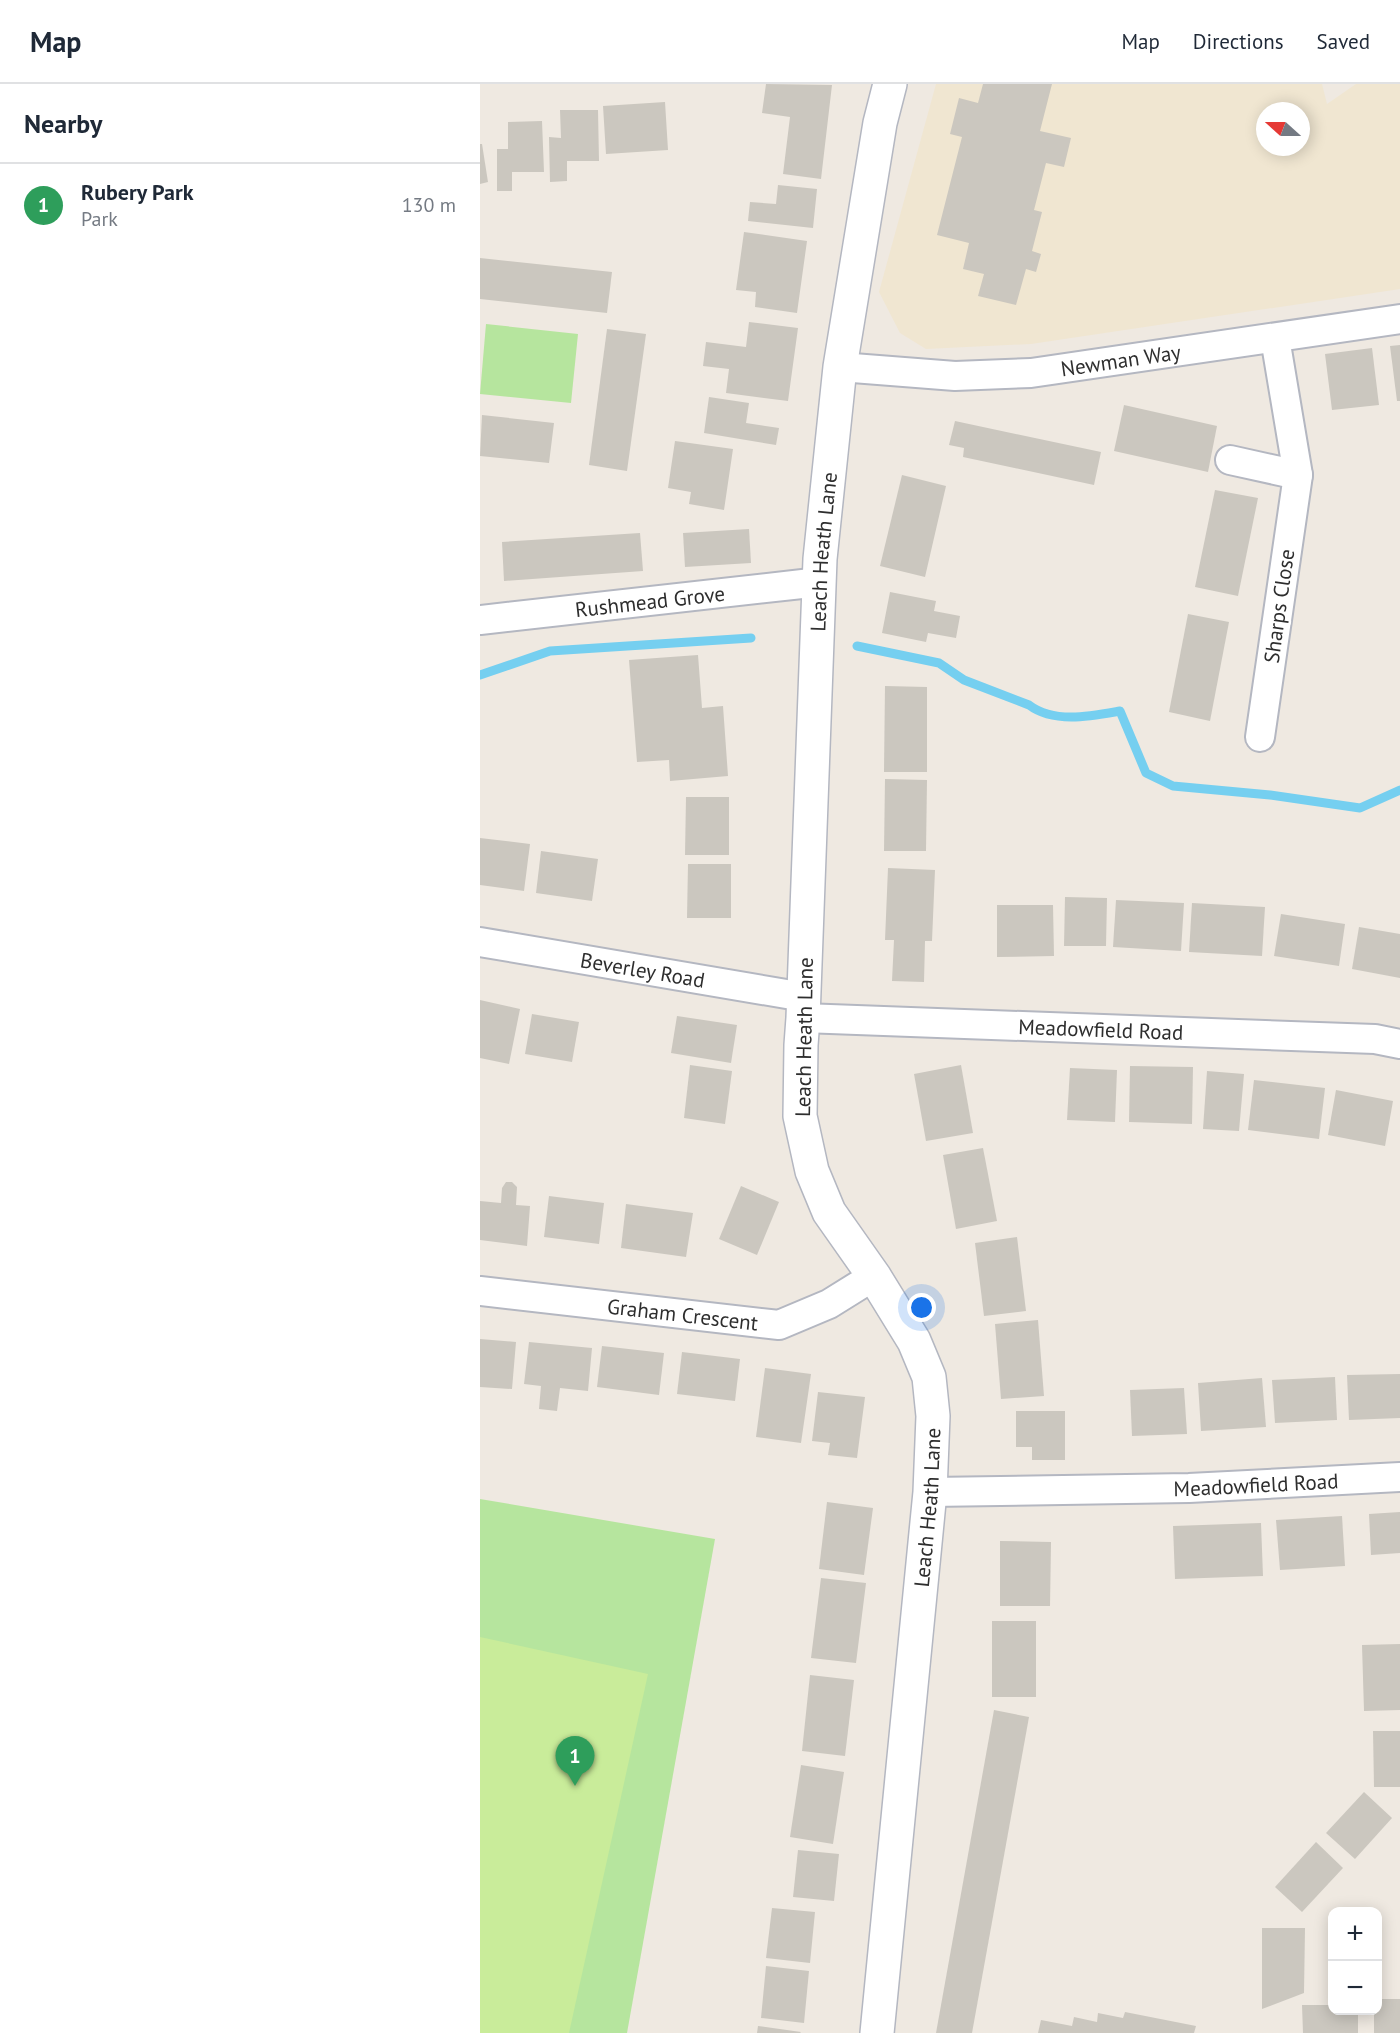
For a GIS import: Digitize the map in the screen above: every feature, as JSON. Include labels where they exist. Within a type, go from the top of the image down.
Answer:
[{"type":"street","name":"Leach Heath Lane","points":[[877,2033],[930,1492],[933,1416],[929,1377],[914,1341],[874,1276],[829,1212],[813,1171],[800,1116],[820,559],[840,367],[879,134],[890,84]]},
{"type":"street","name":"Newman Way","points":[[840,367],[956,376],[1031,373],[1400,319]]},
{"type":"street","name":"Sharps Close","points":[[1260,737],[1299,475],[1275,338]]},
{"type":"street","points":[[1230,460],[1299,475]]},
{"type":"street","name":"Rushmead Grove","points":[[480,620],[820,582]]},
{"type":"street","name":"Beverley Road","points":[[480,942],[803,1008]]},
{"type":"street","name":"Meadowfield Road","points":[[803,1008],[1375,1039],[1400,1044]]},
{"type":"street","name":"Graham Crescent","points":[[480,1291],[779,1325],[829,1304],[874,1276]]},
{"type":"street","name":"Meadowfield Road","points":[[930,1492],[1189,1488],[1400,1477]]},
{"type":"shaded area","points":[[936,84],[1322,84],[1327,104],[1356,84],[1400,84],[1400,289],[1031,344],[926,349],[900,333],[879,292]]},
{"type":"green space","points":[[486,324],[578,334],[571,403],[480,394]]},
{"type":"green space","points":[[480,1499],[715,1539],[627,2033],[480,2033]]},
{"type":"green space","points":[[480,1637],[648,1674],[569,2033],[480,2033]]},
{"type":"building","points":[[766,84],[832,85],[821,179],[783,174],[790,117],[762,113]]},
{"type":"building","points":[[983,84],[1052,84],[1040,131],[1071,138],[1064,167],[1046,163],[1034,210],[1042,212],[1032,251],[1041,254],[1036,272],[1026,269],[1016,305],[978,296],[984,274],[963,269],[969,243],[937,235],[962,137],[950,134],[959,98],[978,103]]},
{"type":"building","points":[[665,102],[668,150],[606,154],[603,106]]},
{"type":"building","points":[[560,110],[598,110],[599,161],[567,161],[567,181],[550,182],[549,137],[561,138]]},
{"type":"building","points":[[542,121],[544,172],[512,172],[512,191],[497,191],[497,149],[508,149],[508,122]]},
{"type":"building","points":[[480,144],[482,144],[488,182],[480,184]]},
{"type":"building","points":[[778,185],[817,189],[813,228],[748,221],[750,202],[776,204]]},
{"type":"building","points":[[744,232],[807,241],[797,313],[755,307],[756,292],[736,290]]},
{"type":"building","points":[[480,258],[612,272],[607,313],[480,299]]},
{"type":"building","points":[[749,322],[798,328],[788,401],[726,393],[729,369],[703,366],[706,342],[746,347]]},
{"type":"building","points":[[607,329],[646,334],[627,471],[589,465]]},
{"type":"building","points":[[1400,345],[1400,401],[1397,401],[1390,346]]},
{"type":"building","points":[[1372,348],[1379,405],[1332,410],[1325,354]]},
{"type":"building","points":[[709,397],[749,403],[746,423],[779,428],[776,445],[704,433]]},
{"type":"building","points":[[1124,405],[1217,426],[1208,472],[1114,451]]},
{"type":"building","points":[[482,415],[554,423],[549,463],[480,456]]},
{"type":"building","points":[[955,421],[1101,452],[1094,485],[963,457],[964,448],[949,445]]},
{"type":"building","points":[[675,441],[733,449],[724,510],[689,504],[691,492],[668,488]]},
{"type":"building","points":[[902,475],[946,486],[925,577],[880,566]]},
{"type":"building","points":[[1215,490],[1258,498],[1238,596],[1195,587]]},
{"type":"building","points":[[749,529],[751,563],[685,567],[683,533]]},
{"type":"building","points":[[640,533],[643,571],[504,581],[502,542]]},
{"type":"building","points":[[890,592],[936,601],[934,611],[960,616],[956,638],[928,633],[926,642],[882,633]]},
{"type":"building","points":[[1188,614],[1229,622],[1210,721],[1169,712]]},
{"type":"building","points":[[698,655],[702,708],[723,706],[728,776],[670,781],[669,760],[637,762],[629,660]]},
{"type":"building","points":[[885,686],[927,687],[927,772],[884,772]]},
{"type":"building","points":[[885,779],[927,780],[926,851],[884,851]]},
{"type":"building","points":[[686,797],[729,797],[729,855],[685,855]]},
{"type":"building","points":[[480,838],[530,844],[524,891],[480,885]]},
{"type":"building","points":[[541,851],[598,859],[592,901],[536,893]]},
{"type":"building","points":[[688,864],[731,864],[731,918],[687,918]]},
{"type":"building","points":[[888,868],[935,870],[932,941],[925,941],[924,982],[892,981],[894,940],[885,940]]},
{"type":"building","points":[[1065,897],[1107,898],[1106,946],[1064,946]]},
{"type":"building","points":[[1116,900],[1184,903],[1181,951],[1113,947]]},
{"type":"building","points":[[1192,903],[1265,907],[1262,956],[1189,952]]},
{"type":"building","points":[[997,905],[1053,905],[1054,956],[997,957]]},
{"type":"building","points":[[1281,914],[1345,924],[1339,966],[1274,956]]},
{"type":"building","points":[[1359,927],[1400,934],[1400,978],[1352,969]]},
{"type":"building","points":[[480,1000],[520,1009],[509,1064],[480,1058]]},
{"type":"building","points":[[532,1014],[579,1022],[572,1062],[525,1054]]},
{"type":"building","points":[[677,1016],[737,1025],[731,1063],[671,1053]]},
{"type":"building","points":[[690,1065],[732,1071],[725,1124],[684,1118]]},
{"type":"building","points":[[961,1065],[973,1133],[926,1141],[914,1074]]},
{"type":"building","points":[[1130,1066],[1193,1067],[1192,1124],[1129,1122]]},
{"type":"building","points":[[1070,1068],[1117,1070],[1115,1122],[1067,1120]]},
{"type":"building","points":[[1207,1071],[1244,1074],[1239,1131],[1203,1129]]},
{"type":"building","points":[[1254,1080],[1325,1088],[1319,1139],[1248,1130]]},
{"type":"building","points":[[1336,1090],[1393,1101],[1385,1146],[1328,1135]]},
{"type":"building","points":[[983,1148],[997,1221],[956,1229],[943,1155]]},
{"type":"building","points":[[506,1182],[512,1182],[517,1187],[516,1205],[530,1206],[527,1246],[480,1240],[480,1201],[501,1203],[502,1188]]},
{"type":"building","points":[[741,1186],[779,1202],[757,1255],[719,1239]]},
{"type":"building","points":[[549,1196],[604,1203],[599,1244],[544,1237]]},
{"type":"building","points":[[626,1204],[693,1213],[686,1257],[621,1248]]},
{"type":"building","points":[[1017,1237],[1026,1311],[984,1316],[975,1243]]},
{"type":"building","points":[[1038,1320],[1044,1396],[1001,1399],[995,1324]]},
{"type":"building","points":[[480,1339],[516,1342],[512,1389],[480,1387]]},
{"type":"building","points":[[529,1342],[592,1348],[588,1391],[560,1388],[557,1411],[539,1409],[541,1386],[524,1384]]},
{"type":"building","points":[[602,1346],[664,1353],[659,1395],[597,1387]]},
{"type":"building","points":[[682,1352],[740,1359],[735,1401],[677,1394]]},
{"type":"building","points":[[765,1368],[811,1374],[801,1443],[756,1437]]},
{"type":"building","points":[[1400,1374],[1400,1418],[1349,1420],[1347,1375]]},
{"type":"building","points":[[1335,1377],[1337,1420],[1275,1423],[1272,1380]]},
{"type":"building","points":[[1262,1378],[1266,1427],[1201,1431],[1198,1383]]},
{"type":"building","points":[[1184,1388],[1187,1434],[1132,1436],[1130,1390]]},
{"type":"building","points":[[818,1392],[865,1397],[857,1458],[828,1455],[830,1443],[812,1441]]},
{"type":"building","points":[[1016,1411],[1065,1411],[1065,1460],[1032,1460],[1032,1447],[1016,1447]]},
{"type":"building","points":[[827,1502],[873,1508],[864,1575],[819,1569]]},
{"type":"building","points":[[1400,1512],[1400,1553],[1371,1555],[1369,1514]]},
{"type":"building","points":[[1342,1516],[1345,1566],[1280,1570],[1276,1520]]},
{"type":"building","points":[[1261,1523],[1263,1576],[1175,1579],[1173,1526]]},
{"type":"building","points":[[1000,1541],[1051,1542],[1050,1606],[1000,1606]]},
{"type":"building","points":[[821,1578],[866,1583],[856,1663],[811,1658]]},
{"type":"building","points":[[992,1621],[1036,1621],[1036,1697],[992,1697]]},
{"type":"building","points":[[1400,1644],[1400,1710],[1364,1711],[1362,1645]]},
{"type":"building","points":[[810,1675],[854,1680],[845,1756],[802,1751]]},
{"type":"building","points":[[994,1710],[1029,1717],[972,2033],[936,2033]]},
{"type":"building","points":[[1373,1731],[1400,1731],[1400,1787],[1374,1787]]},
{"type":"building","points":[[801,1765],[844,1772],[833,1844],[790,1837]]},
{"type":"building","points":[[1364,1792],[1392,1818],[1355,1859],[1326,1833]]},
{"type":"building","points":[[1316,1842],[1343,1868],[1302,1912],[1275,1887]]},
{"type":"building","points":[[798,1850],[839,1854],[834,1901],[793,1897]]},
{"type":"building","points":[[772,1908],[815,1912],[810,1963],[766,1958]]},
{"type":"building","points":[[1262,1928],[1305,1928],[1304,1993],[1262,2009]]},
{"type":"building","points":[[766,1966],[809,1971],[804,2023],[761,2018]]},
{"type":"building","points":[[1382,1999],[1400,1999],[1400,2033],[1374,2033],[1374,2015],[1382,2015]]},
{"type":"building","points":[[1302,2005],[1328,2005],[1328,2015],[1358,2015],[1358,2033],[1303,2033]]},
{"type":"building","points":[[1125,2012],[1196,2026],[1194,2033],[1038,2033],[1041,2020],[1072,2026],[1074,2017],[1097,2022],[1098,2013],[1123,2018]]},
{"type":"building","points":[[758,2026],[801,2032],[757,2033]]},
{"type":"waterway","points":[[480,675],[550,651],[751,638]]},
{"type":"waterway","points":[[857,646],[939,663],[964,680],[1050,715],[1073,717],[1120,711],[1146,773],[1173,786],[1270,795],[1360,808],[1400,790]]},
{"type":"place","name":"Rubery Park","points":[[575,1786]]}]
